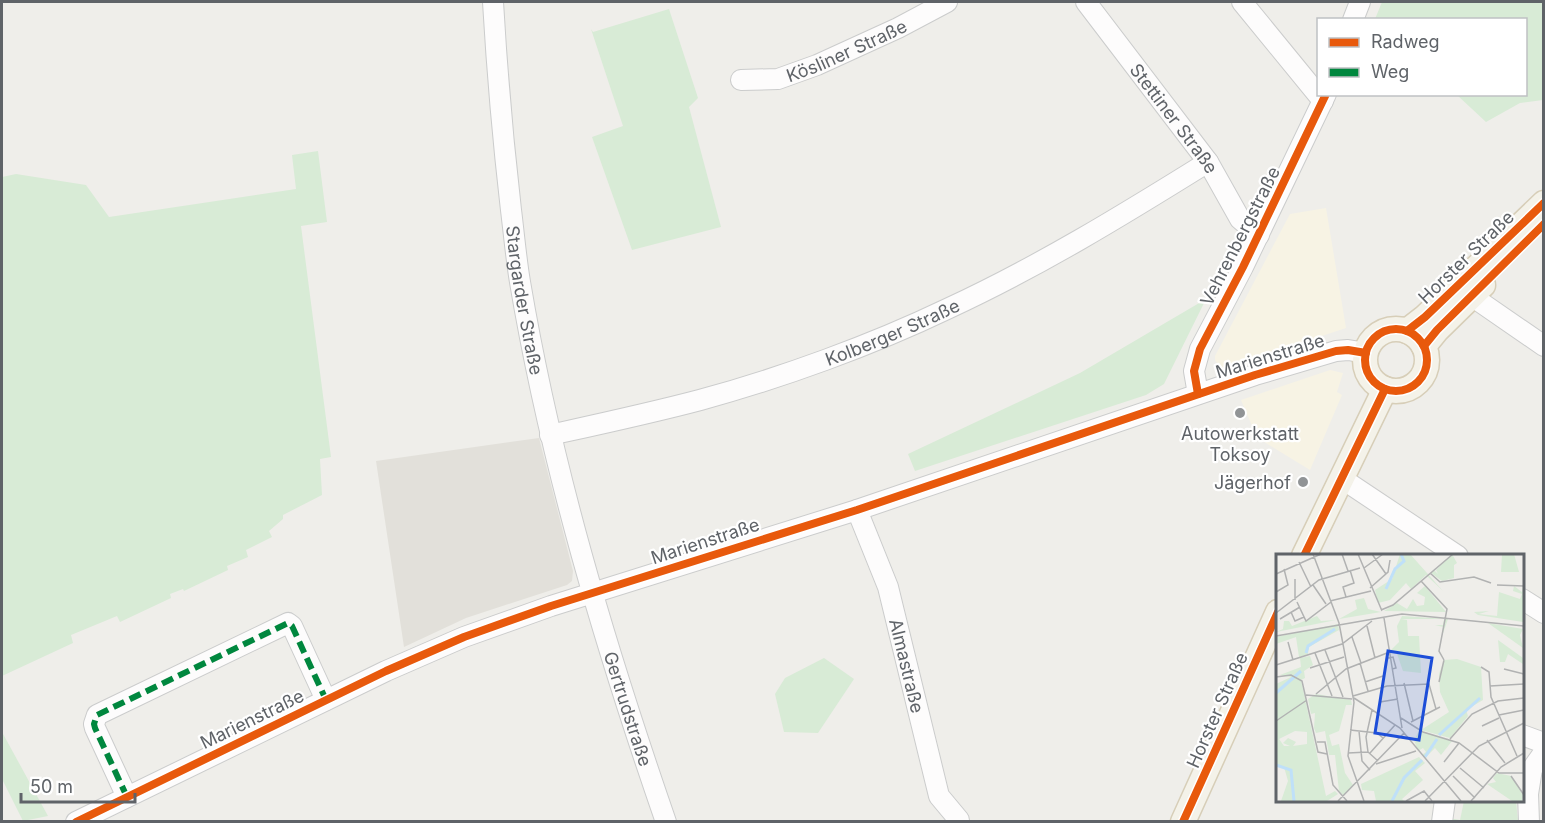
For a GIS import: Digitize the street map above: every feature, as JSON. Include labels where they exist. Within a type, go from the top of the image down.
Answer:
[{"type":"main road","name":"Horster Straße","points":[[1416,338],[1437,330],[1465,291],[1544,203]]},
{"type":"main road","name":"Horster Straße","points":[[1465,291],[1544,224]]},
{"type":"main road","points":[[1393,329],[1416,338],[1427,363],[1417,383],[1405,390],[1392,391],[1378,385],[1368,374],[1365,360],[1371,341],[1382,332],[1393,329]]},
{"type":"main road","points":[[1305,554],[1385,389]]},
{"type":"main road","name":"Horster Straße","points":[[1183,822],[1276,616]]},
{"type":"street","name":"Stargarder Straße","points":[[493,2],[502,135],[520,281],[550,435],[594,593]]},
{"type":"street","name":"Kösliner Straße","points":[[741,80],[778,79],[817,65],[898,28],[947,2]]},
{"type":"street","name":"Stettiner Straße","points":[[1086,2],[1208,162],[1240,219],[1259,235]]},
{"type":"street","name":"Vehrenbergstraße","points":[[1242,2],[1317,90]]},
{"type":"street","points":[[1354,18],[1360,2]]},
{"type":"street","name":"Vehrenbergstraße","points":[[1198,394],[1194,371],[1200,349],[1259,235],[1324,98]]},
{"type":"street","name":"Kolberger Straße","points":[[550,435],[702,400],[785,373],[947,310],[1028,269],[1123,215],[1208,162]]},
{"type":"street","points":[[1465,291],[1544,346]]},
{"type":"street","name":"Marienstraße","points":[[76,822],[386,671],[464,637],[594,593],[857,510],[1198,394],[1328,353],[1348,350],[1366,352]]},
{"type":"street","points":[[1341,478],[1455,554]]},
{"type":"street","name":"Almastraße","points":[[857,510],[888,586],[939,796],[958,820]]},
{"type":"street","name":"Gertrudstraße","points":[[594,593],[641,750],[666,822]]},
{"type":"street","points":[[1524,600],[1544,614]]},
{"type":"street","name":"Marienstraße","points":[[126,797],[94,724],[97,715],[288,623],[292,626],[327,700]]},
{"type":"street","points":[[1524,736],[1544,743]]},
{"type":"street","points":[[1529,822],[1528,795],[1532,769],[1544,752]]},
{"type":"street","points":[[1442,822],[1445,802]]},
{"type":"shaded area","points":[[1326,208],[1346,328],[1226,368],[1220,367],[1215,356],[1290,214]]},
{"type":"shaded area","points":[[1330,370],[1343,373],[1337,392],[1342,395],[1310,470],[1261,440],[1241,400]]},
{"type":"shaded area","points":[[539,438],[573,571],[572,581],[567,585],[466,618],[404,647],[376,461]]},
{"type":"green space","points":[[1382,2],[1543,2],[1543,100],[1520,103],[1486,122],[1458,96],[1527,96],[1527,18],[1375,18]]},
{"type":"green space","points":[[669,9],[698,98],[689,107],[721,227],[632,250],[592,137],[623,126],[591,29],[593,32]]},
{"type":"green space","points":[[318,151],[327,222],[301,226],[331,457],[320,459],[322,495],[283,515],[283,519],[269,531],[272,537],[246,550],[248,557],[227,566],[228,570],[184,591],[183,589],[170,594],[171,598],[120,622],[117,616],[71,635],[73,643],[2,676],[2,177],[16,174],[86,185],[109,217],[296,189],[292,155]]},
{"type":"green space","points":[[1206,299],[1164,384],[1146,395],[915,471],[908,454],[1080,373]]},
{"type":"green space","points":[[824,658],[854,679],[818,733],[784,732],[775,694],[785,678]]},
{"type":"green space","points":[[2,732],[48,816],[23,821],[2,779]]},
{"type":"green space","points":[[1464,802],[1516,802],[1518,821],[1449,822],[1449,818],[1460,820]]},
{"type":"marked path","points":[[127,797],[95,728],[97,715],[288,623],[292,626],[326,700]]},
{"type":"cycle path","points":[[1198,394],[1194,371],[1200,349],[1243,267],[1325,96]]},
{"type":"cycle path","points":[[1407,331],[1425,317],[1544,203]]},
{"type":"cycle path","points":[[1424,346],[1437,330],[1544,224]]},
{"type":"cycle path","points":[[1396,329],[1408,331],[1418,338],[1425,348],[1427,360],[1425,372],[1418,382],[1408,389],[1396,391],[1384,389],[1374,382],[1367,372],[1365,360],[1367,348],[1374,338],[1384,331],[1396,329]]},
{"type":"cycle path","points":[[76,822],[386,671],[464,637],[551,606],[857,510],[1255,375],[1336,351],[1366,353]]},
{"type":"cycle path","points":[[1305,554],[1385,389]]},
{"type":"cycle path","points":[[1183,822],[1276,616]]},
{"type":"place","name":"Autowerkstatt Toksoy","points":[[1240,413]]},
{"type":"place","name":"Jägerhof","points":[[1303,482]]}]
